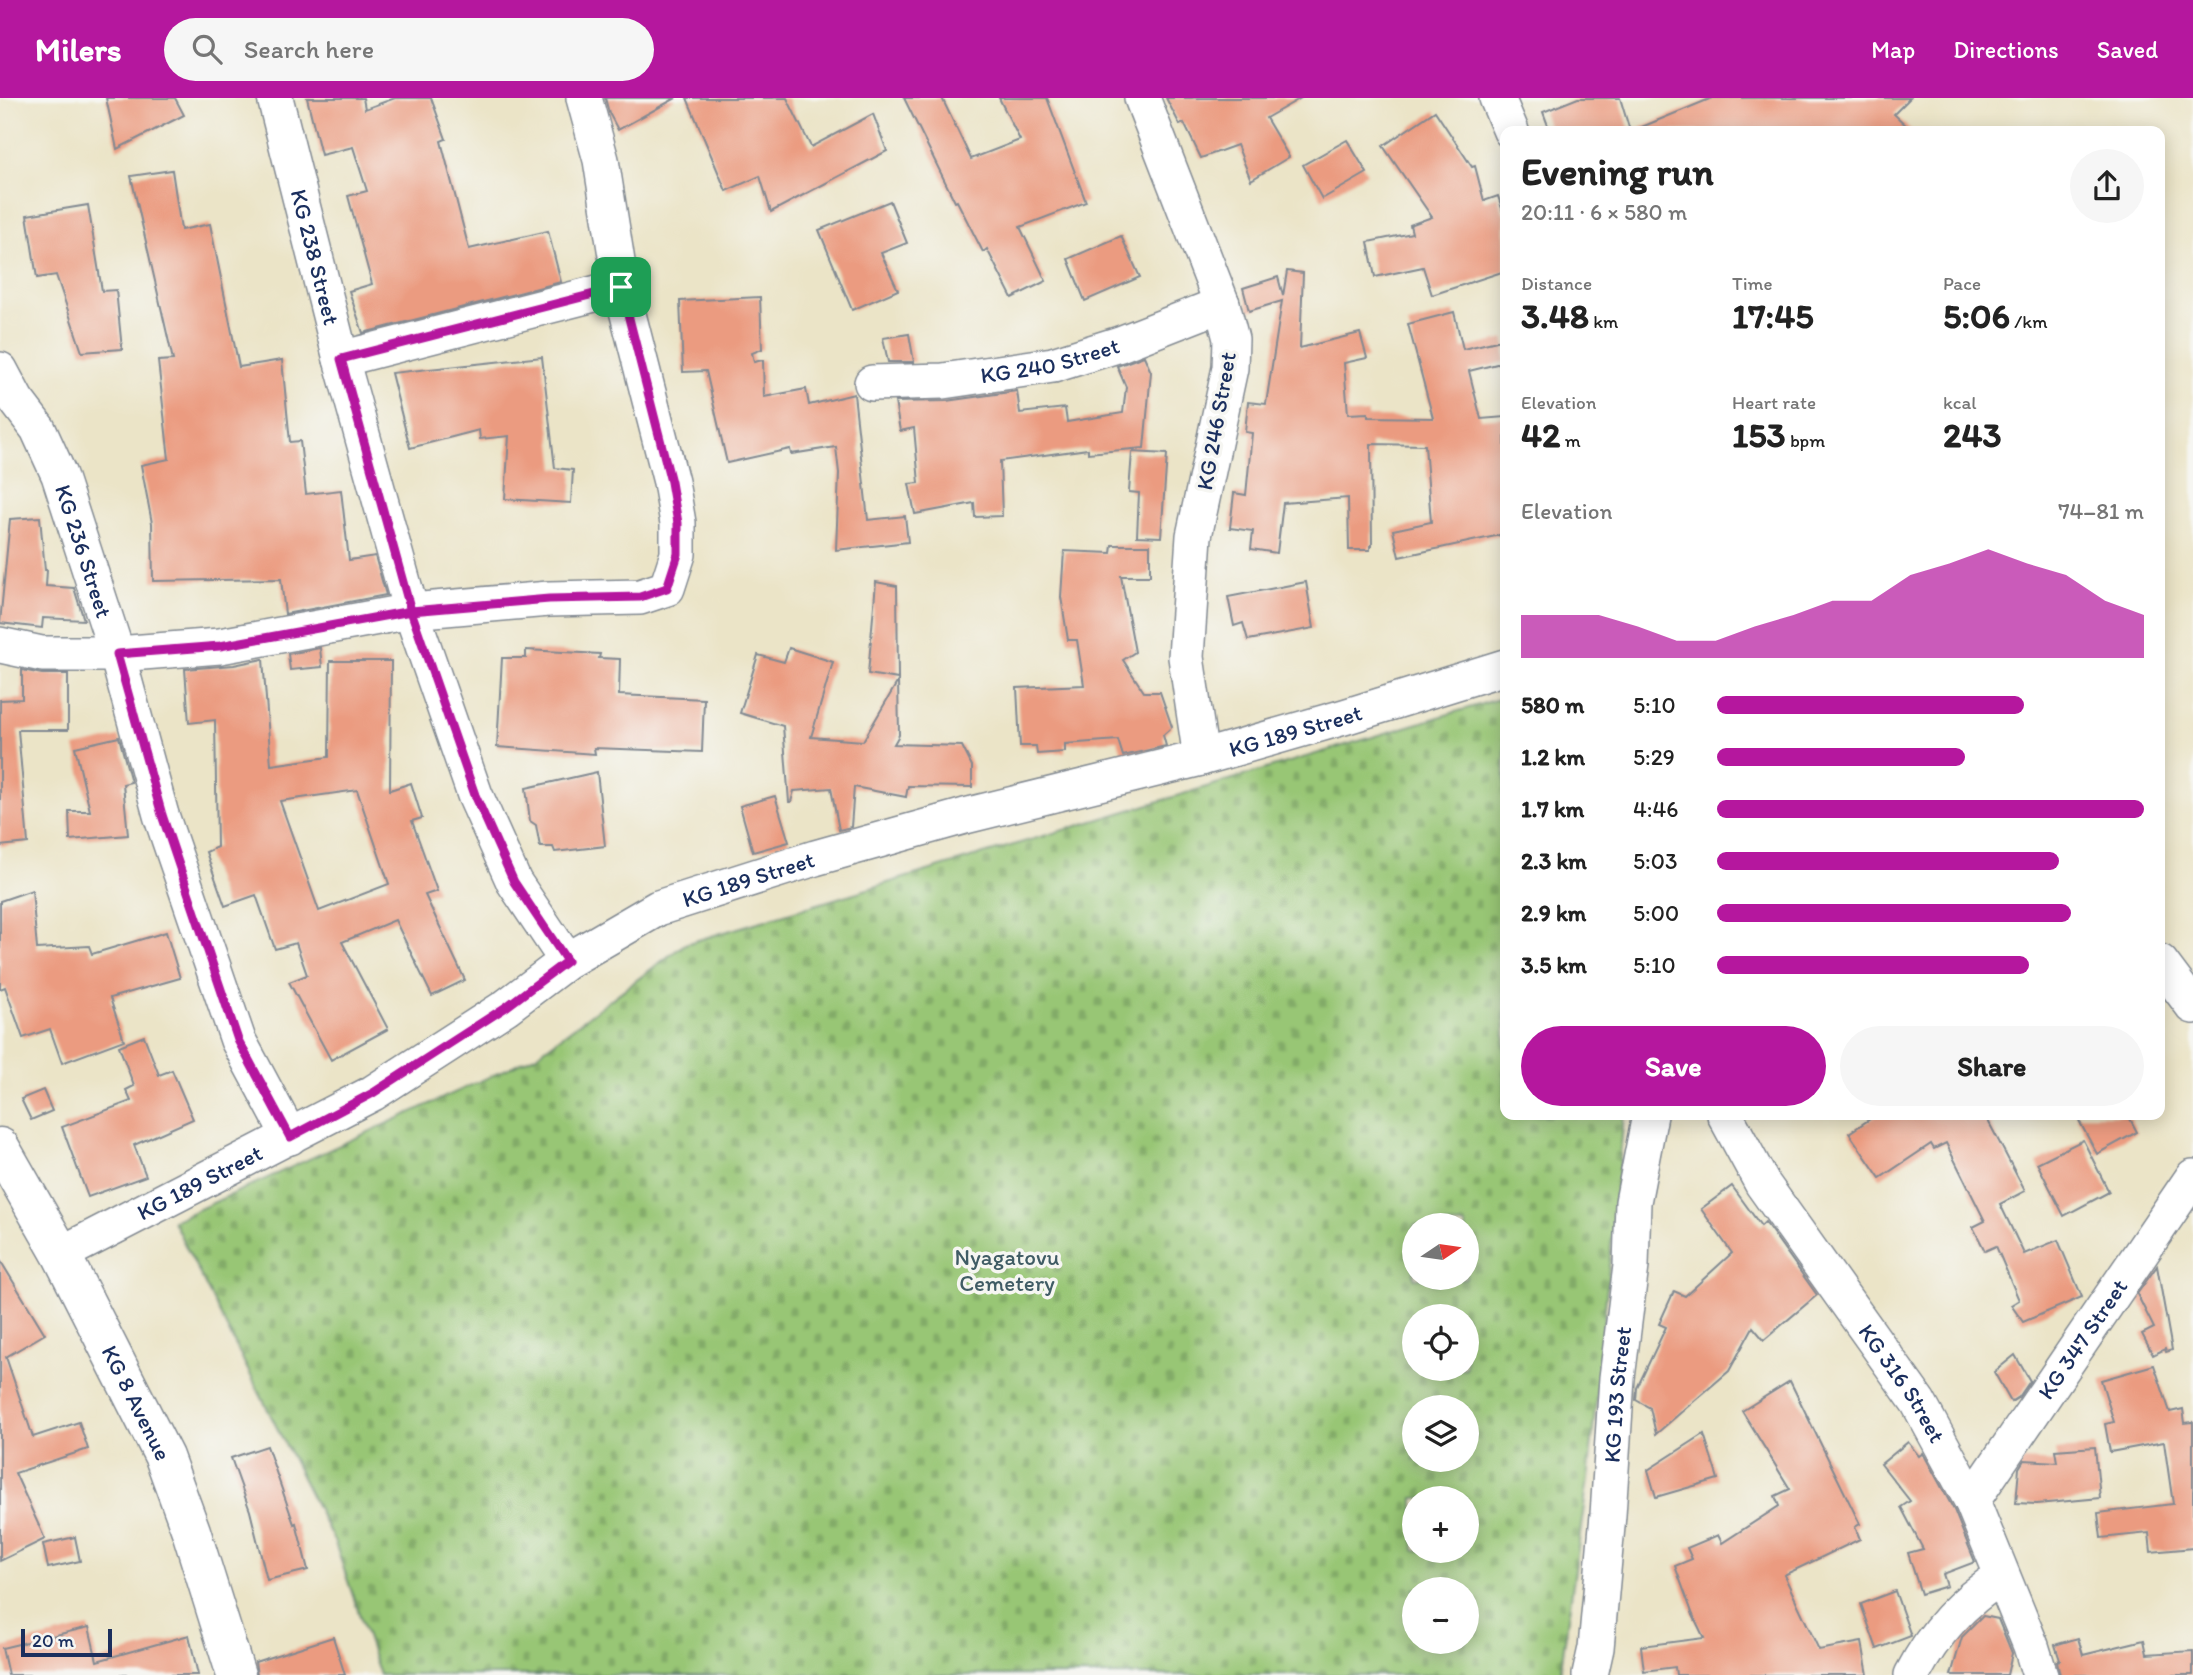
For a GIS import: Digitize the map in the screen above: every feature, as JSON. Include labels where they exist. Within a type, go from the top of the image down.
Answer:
[{"type":"street","name":"KG 238 Street","points":[[275,98],[341,359],[411,611],[475,795],[514,882],[567,961]]},
{"type":"street","points":[[0,645],[42,654],[117,654],[220,646],[411,611],[549,599],[640,597],[667,588],[678,554],[678,523],[671,482],[621,287],[601,160],[584,98]]},
{"type":"street","name":"KG 246 Street","points":[[1142,98],[1222,304],[1231,339],[1230,368],[1194,536],[1186,657],[1201,758]]},
{"type":"street","points":[[1497,98],[1509,126]]},
{"type":"street","points":[[341,359],[621,287]]},
{"type":"street","name":"KG 240 Street","points":[[872,383],[943,381],[1053,365],[1120,344],[1222,304]]},
{"type":"street","name":"KG 236 Street","points":[[0,370],[16,400],[38,429],[59,475],[117,654],[162,815],[238,1040],[290,1137]]},
{"type":"street","name":"KG 189 Street","points":[[61,1254],[373,1093],[506,1007],[567,961],[658,908],[828,854],[965,816],[1201,758],[1344,718],[1500,669]]},
{"type":"street","points":[[2165,969],[2193,1006]]},
{"type":"street","name":"KG 193 Street","points":[[1590,1675],[1596,1648],[1617,1378],[1631,1266],[1633,1202],[1649,1120]]},
{"type":"street","name":"KG 316 Street","points":[[1728,1120],[1762,1183],[1918,1402],[1972,1501],[2040,1675]]},
{"type":"street","name":"KG 8 Avenue","points":[[0,1147],[61,1254],[164,1457],[191,1531],[236,1675]]},
{"type":"street","name":"KG 347 Street","points":[[1972,1501],[2193,1177]]},
{"type":"street","points":[[1912,1675],[1932,1640],[1948,1621],[1974,1594],[2002,1576]]},
{"type":"green space","name":"Nyagatovu Cemetery","points":[[1500,699],[1500,1120],[1624,1120],[1589,1471],[1560,1675],[380,1675],[335,1543],[173,1221],[535,1056],[685,944]]},
{"type":"building","points":[[106,98],[175,98],[184,115],[117,149]]},
{"type":"building","points":[[307,98],[363,98],[365,109],[395,98],[431,98],[446,139],[441,141],[469,249],[548,231],[561,282],[363,333],[349,291],[372,284],[348,196],[367,191],[353,147],[321,155]]},
{"type":"building","points":[[605,98],[676,98],[618,130]]},
{"type":"building","points":[[687,98],[787,98],[811,147],[873,114],[887,151],[771,212],[760,176],[726,191]]},
{"type":"building","points":[[904,98],[942,98],[971,159],[1020,140],[999,98],[1047,98],[1086,202],[1020,227],[1046,281],[1012,298],[987,249],[983,252],[957,201],[955,202]]},
{"type":"building","points":[[1166,98],[1301,98],[1266,118],[1289,157],[1251,180],[1237,145],[1201,158],[1184,123],[1180,125]]},
{"type":"building","points":[[1578,98],[1620,98],[1628,126],[1548,126],[1543,112]]},
{"type":"building","points":[[1712,98],[1910,98],[1894,114],[1907,126],[1644,126]]},
{"type":"building","points":[[1435,111],[1472,167],[1475,166],[1484,201],[1498,196],[1500,273],[1432,295],[1423,267],[1375,277],[1368,242],[1412,233],[1410,225],[1432,217],[1383,146]]},
{"type":"building","points":[[1347,140],[1367,173],[1322,199],[1303,165]]},
{"type":"building","points":[[172,170],[181,230],[210,224],[239,367],[282,360],[290,442],[300,441],[306,494],[341,490],[349,560],[375,556],[386,595],[285,614],[281,579],[153,581],[152,523],[141,465],[169,459],[158,361],[173,360],[131,176]]},
{"type":"building","points":[[890,201],[907,243],[881,253],[898,290],[852,310],[819,230]]},
{"type":"building","points":[[88,205],[102,291],[116,290],[122,349],[82,352],[56,275],[37,278],[27,215]]},
{"type":"building","points":[[1121,236],[1140,277],[1085,301],[1068,259]]},
{"type":"building","points":[[1287,271],[1303,273],[1300,348],[1360,333],[1367,358],[1344,363],[1348,414],[1433,418],[1408,324],[1454,312],[1463,349],[1500,340],[1500,363],[1469,371],[1481,419],[1500,417],[1500,535],[1399,557],[1393,530],[1431,522],[1425,445],[1371,444],[1370,550],[1349,550],[1348,498],[1283,503],[1277,553],[1251,549],[1253,531],[1230,528],[1234,493],[1246,495],[1252,433],[1245,432],[1248,402],[1266,404],[1282,301],[1249,311],[1243,288],[1278,277],[1283,296]]},
{"type":"building","points":[[760,297],[762,349],[752,353],[754,362],[763,360],[764,397],[806,389],[809,405],[854,394],[868,520],[905,516],[908,542],[836,550],[839,473],[836,447],[791,454],[790,449],[727,463],[706,371],[683,372],[680,301]]},
{"type":"building","points":[[909,334],[914,362],[888,362],[883,338]]},
{"type":"building","points":[[1144,356],[1151,372],[1144,448],[1088,453],[1088,449],[1000,461],[1002,516],[975,517],[974,503],[915,514],[909,484],[919,483],[914,428],[900,431],[895,402],[946,401],[1017,391],[1020,413],[1065,408],[1067,422],[1123,413],[1126,387],[1117,366]]},
{"type":"building","points":[[542,357],[555,468],[573,470],[571,503],[505,499],[509,436],[480,439],[479,430],[410,448],[391,373]]},
{"type":"building","points":[[1132,452],[1167,454],[1161,537],[1137,536],[1139,493],[1129,492]]},
{"type":"building","points":[[40,517],[47,570],[46,586],[74,588],[84,620],[43,618],[42,628],[0,623],[10,519]]},
{"type":"building","points":[[1112,545],[1150,545],[1150,576],[1121,576],[1135,652],[1123,660],[1144,692],[1160,692],[1172,727],[1163,735],[1166,746],[1123,756],[1118,740],[1065,744],[1065,752],[1037,754],[1036,746],[1020,746],[1017,688],[1084,685],[1077,640],[1068,640],[1061,597],[1064,551],[1111,553]]},
{"type":"building","points":[[876,582],[897,586],[898,679],[868,674]]},
{"type":"building","points":[[1306,582],[1314,628],[1248,640],[1243,623],[1234,626],[1228,597]]},
{"type":"building","points":[[320,648],[322,667],[290,670],[288,654]]},
{"type":"building","points":[[789,648],[833,662],[811,737],[863,741],[898,681],[899,735],[894,744],[962,746],[972,766],[972,787],[908,786],[906,797],[854,787],[851,827],[839,830],[831,788],[794,791],[789,802],[783,726],[740,713],[758,655],[784,662]]},
{"type":"building","points":[[526,650],[600,654],[599,658],[620,659],[619,695],[704,699],[702,752],[594,748],[595,754],[497,747],[502,658],[526,658]]},
{"type":"building","points":[[263,659],[271,765],[329,757],[330,661],[391,661],[390,790],[411,783],[422,818],[412,821],[437,891],[425,895],[465,980],[432,996],[395,920],[342,942],[388,1029],[331,1060],[289,982],[307,975],[296,943],[275,949],[256,895],[225,906],[206,852],[217,847],[215,720],[189,723],[185,669],[234,665]],"holes":[[[357,790],[389,884],[319,911],[280,801]]]},
{"type":"building","points":[[22,670],[42,674],[68,674],[68,730],[18,730],[28,843],[0,846],[0,700],[22,699]]},
{"type":"building","points":[[119,737],[131,782],[123,784],[128,835],[70,840],[69,811],[90,811],[75,747]]},
{"type":"building","points":[[597,772],[605,846],[555,852],[553,847],[540,847],[536,825],[530,821],[526,788]]},
{"type":"building","points":[[775,796],[789,842],[753,852],[740,806]]},
{"type":"building","points":[[32,890],[37,949],[89,946],[92,954],[166,932],[180,978],[110,998],[124,1040],[62,1063],[50,1029],[23,1038],[5,987],[0,989],[0,901]]},
{"type":"building","points":[[144,1036],[159,1075],[172,1070],[193,1119],[134,1145],[146,1176],[88,1197],[62,1127],[131,1101],[126,1090],[134,1086],[119,1046]]},
{"type":"building","points":[[43,1090],[52,1111],[31,1120],[21,1099]]},
{"type":"building","points":[[1868,1120],[1988,1120],[2025,1191],[2000,1204],[2024,1254],[2058,1240],[2082,1297],[2023,1322],[2011,1305],[2019,1300],[1996,1246],[1985,1251],[1973,1227],[1985,1221],[1946,1143],[1934,1149],[1931,1144],[1880,1178],[1849,1133]]},
{"type":"building","points":[[2079,1120],[2131,1120],[2137,1132],[2097,1154]]},
{"type":"building","points":[[2083,1140],[2109,1192],[2064,1216],[2037,1163]]},
{"type":"building","points":[[1732,1186],[1761,1226],[1765,1222],[1817,1295],[1764,1340],[1753,1327],[1729,1371],[1656,1434],[1650,1408],[1636,1400],[1637,1388],[1666,1327],[1659,1324],[1674,1291],[1685,1296],[1732,1253],[1701,1209]]},
{"type":"building","points":[[0,1260],[45,1334],[6,1357],[33,1437],[79,1422],[88,1449],[15,1473],[45,1539],[0,1561]]},
{"type":"building","points":[[2157,1266],[2172,1350],[2166,1352],[2165,1349],[2153,1355],[2142,1334],[2154,1328],[2137,1294]]},
{"type":"building","points":[[2015,1355],[2030,1381],[2019,1397],[2011,1402],[1994,1372]]},
{"type":"building","points":[[2154,1365],[2170,1412],[2183,1409],[2185,1423],[2193,1422],[2193,1548],[2151,1552],[2149,1533],[2101,1538],[2098,1513],[2173,1504],[2164,1442],[2110,1452],[2105,1424],[2114,1422],[2101,1380]]},
{"type":"building","points":[[1790,1381],[1860,1524],[1855,1527],[1860,1539],[1784,1575],[1819,1650],[1862,1642],[1868,1675],[1676,1675],[1675,1667],[1644,1671],[1641,1646],[1704,1638],[1675,1566],[1692,1559],[1687,1548],[1718,1535],[1722,1543],[1779,1506],[1775,1496],[1790,1489],[1742,1411]]},
{"type":"building","points":[[1704,1434],[1718,1479],[1656,1497],[1648,1470]]},
{"type":"building","points":[[1908,1442],[1919,1456],[1923,1453],[1954,1510],[1975,1562],[1943,1574],[1947,1586],[1921,1594],[1908,1553],[1923,1549],[1901,1507],[1910,1501],[1881,1464]]},
{"type":"building","points":[[267,1446],[294,1524],[296,1523],[308,1570],[267,1580],[250,1511],[231,1458]]},
{"type":"building","points":[[2095,1447],[2100,1498],[2037,1504],[2016,1503],[2019,1468],[2024,1460],[2057,1462],[2055,1450]]},
{"type":"building","points":[[75,1537],[80,1561],[48,1568],[43,1544]]},
{"type":"building","points":[[1895,1591],[1911,1636],[1877,1649],[1861,1604]]},
{"type":"building","points":[[1983,1616],[1998,1619],[2012,1653],[2007,1675],[1951,1675],[1962,1637]]},
{"type":"building","points":[[89,1627],[97,1661],[189,1635],[198,1675],[8,1675],[2,1648]]},
{"type":"building","points":[[333,1637],[345,1675],[257,1675],[255,1662]]},
{"type":"building","points":[[2078,1638],[2083,1655],[2144,1640],[2147,1654],[2193,1651],[2193,1675],[2060,1675],[2057,1661],[2060,1660],[2055,1645]]},
{"type":"route","points":[[621,287],[341,359],[411,611],[220,646],[117,654],[162,815],[238,1040],[290,1137],[373,1093],[506,1007],[567,961],[514,882],[475,795],[411,611],[549,599],[640,597],[667,588],[678,554],[678,523],[671,482],[621,287]]}]
